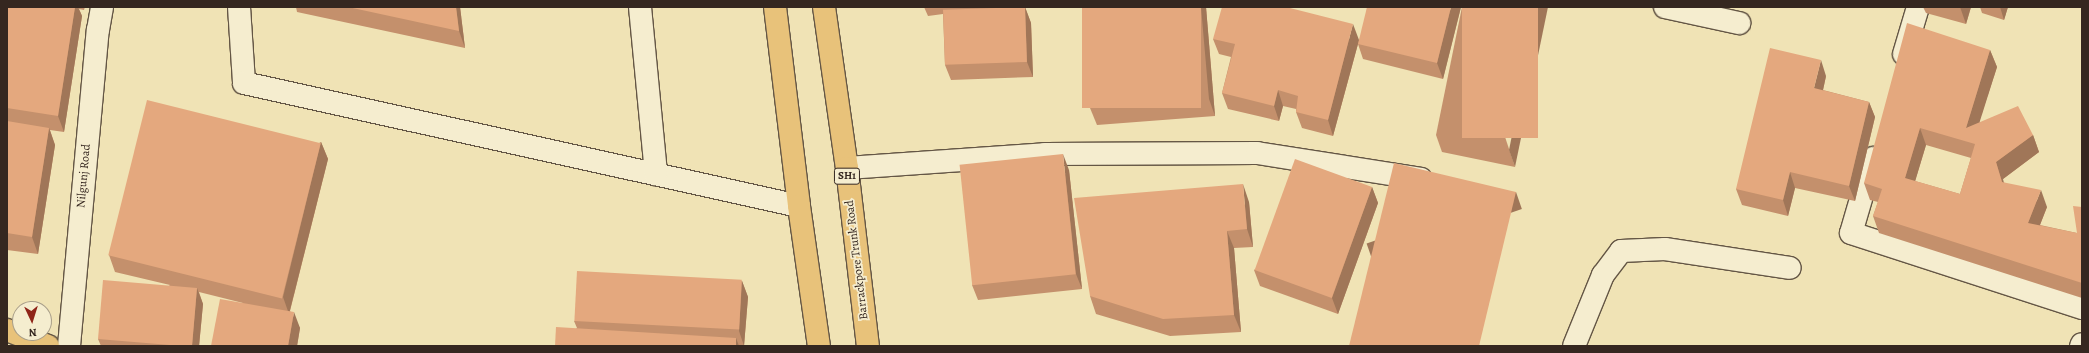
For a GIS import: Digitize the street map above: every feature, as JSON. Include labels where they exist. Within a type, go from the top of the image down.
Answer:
[{"type":"main road","points":[[776,7],[799,206],[819,346]]},
{"type":"main road","name":"Barrackpore Trunk Road","points":[[824,7],[868,346]]},
{"type":"main road","points":[[7,330],[48,346]]},
{"type":"street","name":"Nilgunj Road","points":[[69,346],[97,38],[102,7]]},
{"type":"street","points":[[239,7],[244,83],[799,206]]},
{"type":"street","points":[[640,7],[656,174]]},
{"type":"street","points":[[1666,7],[1739,23]]},
{"type":"street","points":[[1898,75],[1918,7]]},
{"type":"street","points":[[1880,135],[1851,233],[2082,308]]},
{"type":"street","points":[[846,168],[1045,154],[1257,153],[1442,182]]},
{"type":"street","points":[[1574,346],[1603,275],[1621,251],[1664,249],[1790,268]]},
{"type":"building","points":[[7,7],[75,7],[58,116],[7,108]]},
{"type":"building","points":[[348,7],[456,7],[459,31]]},
{"type":"building","points":[[1025,7],[1027,62],[945,65],[943,10]]},
{"type":"building","points":[[1082,7],[1201,7],[1201,108],[1082,108]]},
{"type":"building","points":[[1222,7],[1286,7],[1353,24],[1328,120],[1296,112],[1298,96],[1278,90],[1274,106],[1222,93],[1235,44],[1213,39]]},
{"type":"building","points":[[1367,7],[1451,7],[1437,63],[1358,44]]},
{"type":"building","points":[[1462,7],[1538,7],[1538,138],[1462,138]]},
{"type":"building","points":[[1907,23],[1990,50],[1966,128],[2018,106],[2033,135],[1996,162],[2002,182],[2041,190],[2028,223],[2077,233],[2073,206],[2082,207],[2082,283],[1873,216],[1882,189],[1864,183]],"holes":[[[1920,128],[1975,144],[1960,194],[1905,178]]]},
{"type":"building","points":[[1770,48],[1821,60],[1814,88],[1869,102],[1849,186],[1790,172],[1783,200],[1736,189]]},
{"type":"building","points":[[147,100],[321,143],[282,299],[108,255]]},
{"type":"building","points":[[7,121],[49,128],[32,237],[7,233]]},
{"type":"building","points":[[1063,154],[1076,274],[972,285],[960,165]]},
{"type":"building","points":[[1295,159],[1372,187],[1332,298],[1255,270]]},
{"type":"building","points":[[1394,163],[1516,192],[1479,346],[1349,346]]},
{"type":"building","points":[[1243,184],[1247,229],[1227,231],[1234,315],[1163,319],[1090,296],[1074,198]]},
{"type":"building","points":[[577,271],[742,280],[739,330],[574,321]]},
{"type":"building","points":[[103,280],[197,288],[192,346],[98,339]]},
{"type":"building","points":[[220,299],[294,312],[288,346],[211,346]]},
{"type":"building","points":[[556,327],[736,338],[736,346],[555,346]]}]
